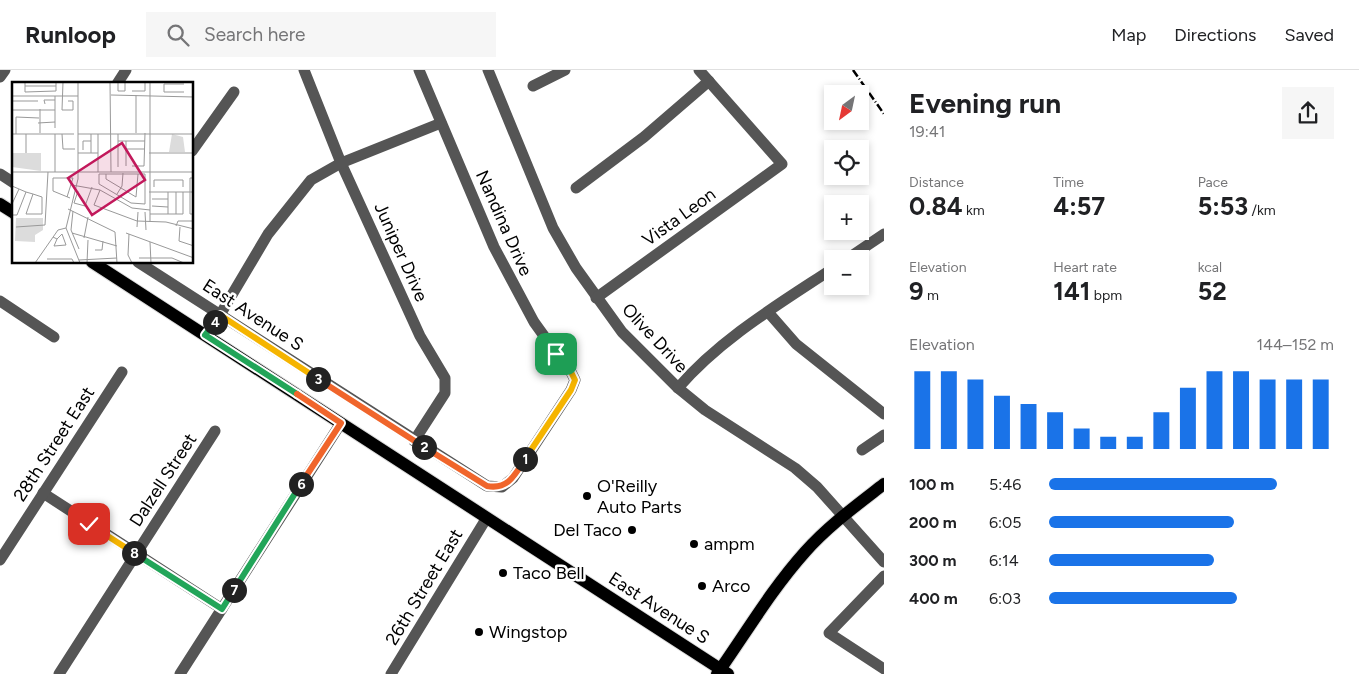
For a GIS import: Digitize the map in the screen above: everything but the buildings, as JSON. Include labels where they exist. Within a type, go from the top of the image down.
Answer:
[{"type":"main road","points":[[0,204],[12,212]]},
{"type":"main road","name":"East Avenue S","points":[[95,264],[722,672]]},
{"type":"main road","points":[[722,672],[777,586],[806,551],[844,516],[884,484]]},
{"type":"street","points":[[0,78],[5,70]]},
{"type":"street","points":[[118,82],[126,70]]},
{"type":"street","name":"Juniper Drive","points":[[304,70],[341,163],[420,336],[446,378],[445,393],[414,441]]},
{"type":"street","name":"Nandina Drive","points":[[419,70],[494,247],[515,290],[556,354],[568,366],[575,380],[571,390],[513,478],[502,487]]},
{"type":"street","name":"Olive Drive","points":[[488,70],[553,228],[596,298],[622,332],[678,388],[705,410],[794,468],[817,487],[884,562]]},
{"type":"street","points":[[533,86],[565,70]]},
{"type":"street","points":[[576,188],[644,136],[709,81],[699,70]]},
{"type":"street","name":"Vista Leon","points":[[596,298],[782,164],[709,81]]},
{"type":"street","points":[[194,148],[234,92]]},
{"type":"street","points":[[205,335],[220,315],[268,234],[311,180],[341,163],[441,124]]},
{"type":"street","points":[[0,174],[12,182]]},
{"type":"street","points":[[860,250],[884,234]]},
{"type":"street","name":"East Avenue S","points":[[141,264],[414,441],[487,486],[502,487]]},
{"type":"street","points":[[678,388],[716,351],[768,312],[824,274]]},
{"type":"street","points":[[0,302],[54,336]]},
{"type":"street","points":[[768,312],[796,344],[884,414]]},
{"type":"street","name":"28th Street East","points":[[0,560],[122,372]]},
{"type":"street","points":[[180,674],[341,423]]},
{"type":"street","name":"Dalzell Street","points":[[59,674],[215,431]]},
{"type":"street","points":[[862,450],[884,435]]},
{"type":"street","points":[[43,493],[222,609]]},
{"type":"street","name":"26th Street East","points":[[391,674],[486,519]]},
{"type":"street","points":[[884,576],[829,633],[884,669]]},
{"type":"railway","points":[[853,70],[884,114]]},
{"type":"place","name":"O'Reilly Auto Parts","points":[[587,496]]},
{"type":"place","name":"Del Taco","points":[[632,530]]},
{"type":"place","name":"ampm","points":[[694,544]]},
{"type":"place","name":"Taco Bell","points":[[503,573]]},
{"type":"place","name":"Arco","points":[[702,586]]},
{"type":"place","name":"Wingstop","points":[[479,632]]},
{"type":"route","points":[[89,524],[222,609],[341,423],[205,335],[220,315],[414,441],[487,486],[494,488],[502,487],[513,478],[556,410],[571,390],[575,380],[568,366],[556,354]]}]
